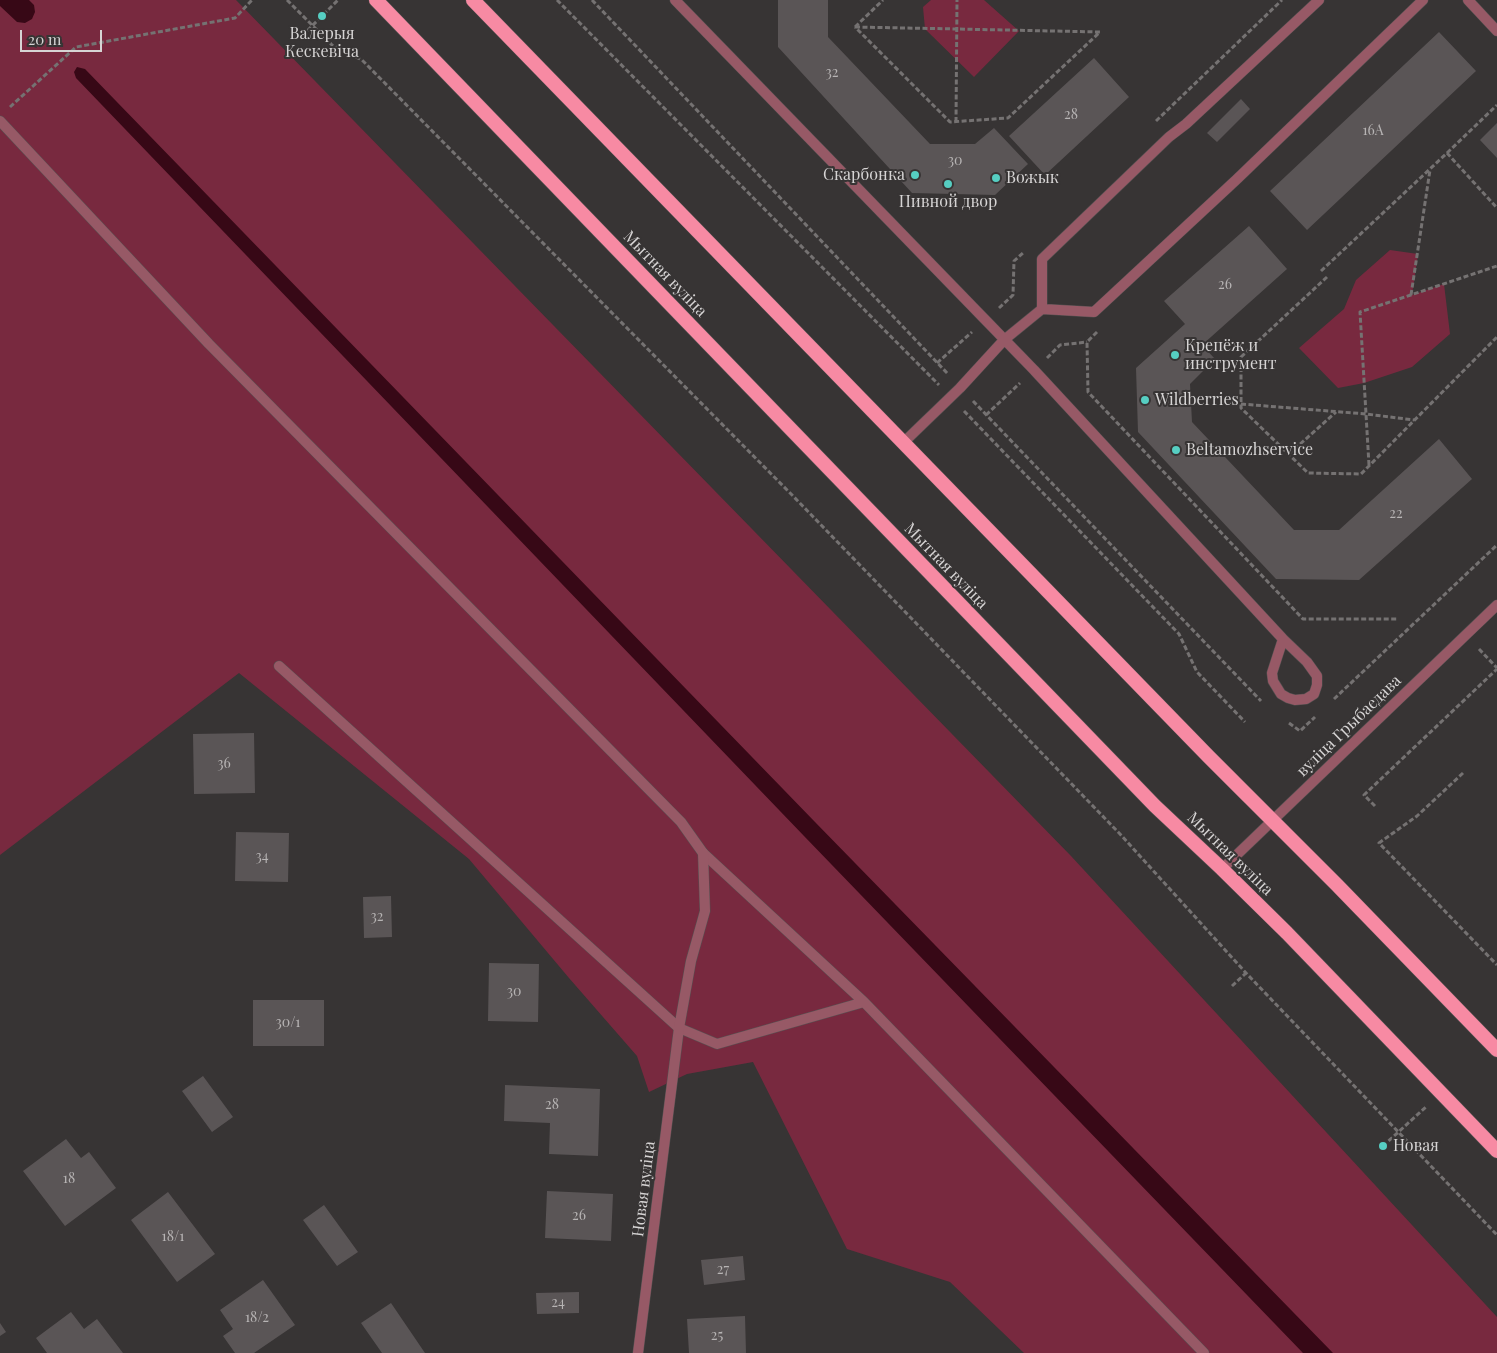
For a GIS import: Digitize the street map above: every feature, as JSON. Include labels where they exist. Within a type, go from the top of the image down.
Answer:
[{"type":"highway","name":"Мытная вуліца","points":[[376,0],[1154,806],[1222,869],[1293,940],[1497,1151]]},
{"type":"highway","points":[[473,0],[1497,1050]]},
{"type":"street","points":[[674,0],[1004,340],[1283,639],[1307,662],[1317,676],[1318,684],[1314,694],[1306,699],[1295,700],[1288,698],[1281,694],[1272,681],[1272,673],[1283,639]]},
{"type":"street","points":[[1042,309],[1042,259],[1169,137],[1186,124],[1320,0]]},
{"type":"street","points":[[904,442],[960,388],[1004,340],[1042,309],[1094,312],[1236,180],[1424,0]]},
{"type":"street","points":[[1468,0],[1497,31]]},
{"type":"street","points":[[0,121],[208,344],[681,822],[703,853],[864,1002],[1204,1353]]},
{"type":"street","name":"вуліца Грыбаедава","points":[[1222,869],[1497,605]]},
{"type":"street","points":[[279,666],[679,1028],[716,1044],[864,1002]]},
{"type":"street","name":"Новая вуліца","points":[[638,1353],[679,1028],[691,961],[705,911],[703,853]]},
{"type":"path","points":[[7,109],[76,47],[235,18],[252,0]]},
{"type":"path","points":[[287,0],[332,45],[362,60],[766,468],[1113,827],[1246,973],[1497,1236]]},
{"type":"path","points":[[302,36],[338,0]]},
{"type":"path","points":[[557,0],[950,396],[1179,634],[1197,672],[1246,722]]},
{"type":"path","points":[[592,0],[960,388],[1263,703]]},
{"type":"path","points":[[855,28],[883,0]]},
{"type":"path","points":[[956,122],[958,0]]},
{"type":"path","points":[[1170,107],[1282,0]]},
{"type":"path","points":[[855,28],[957,29],[1100,32],[1008,118],[950,122],[855,28]]},
{"type":"path","points":[[1321,271],[1497,106]]},
{"type":"path","points":[[1447,152],[1497,208]]},
{"type":"path","points":[[1412,295],[1431,168]]},
{"type":"path","points":[[1369,466],[1360,312],[1497,266]]},
{"type":"path","points":[[1327,277],[1241,357],[1241,408],[1308,473],[1361,474],[1497,337]]},
{"type":"path","points":[[1101,328],[1087,342],[1088,392],[1303,619],[1397,619]]},
{"type":"path","points":[[1241,404],[1337,411],[1415,420]]},
{"type":"path","points":[[1289,454],[1337,411]]},
{"type":"path","points":[[1328,705],[1497,544]]},
{"type":"path","points":[[1375,806],[1364,795],[1497,668],[1466,635]]},
{"type":"path","points":[[1289,723],[1300,731],[1321,711]]},
{"type":"path","points":[[1463,773],[1417,816],[1379,843],[1497,965]]},
{"type":"path","points":[[1232,986],[1246,973]]},
{"type":"path","points":[[1383,1146],[1441,1093]]},
{"type":"shaded area","points":[[0,0],[236,0],[1071,856],[1497,1317],[1497,1353],[1024,1353],[950,1282],[847,1249],[753,1062],[687,1074],[649,1092],[637,1056],[469,859],[239,673],[0,855]]},
{"type":"shaded area","points":[[0,0],[29,0],[34,5],[35,12],[32,19],[25,23],[17,22],[0,6]]},
{"type":"shaded area","points":[[931,0],[984,0],[1019,31],[974,77],[925,29],[923,7]]},
{"type":"shaded area","points":[[77,67],[85,69],[1333,1353],[1303,1353],[76,78],[74,72]]},
{"type":"shaded area","points":[[1390,250],[1418,254],[1412,295],[1444,284],[1450,334],[1412,367],[1364,383],[1338,388],[1299,348],[1344,309],[1356,280]]},
{"type":"building","points":[[778,0],[828,0],[828,37],[930,144],[975,144],[994,128],[1028,164],[995,195],[912,193],[778,47]]},
{"type":"building","points":[[1439,32],[1476,71],[1307,230],[1270,191]]},
{"type":"building","points":[[1094,58],[1129,97],[1045,175],[1009,136]]},
{"type":"building","points":[[1241,99],[1250,109],[1217,142],[1207,133]]},
{"type":"building","points":[[1497,123],[1497,158],[1480,140]]},
{"type":"building","points":[[1249,226],[1287,269],[1202,345],[1215,359],[1190,384],[1192,422],[1294,530],[1339,530],[1439,439],[1472,479],[1359,580],[1276,579],[1138,432],[1136,368],[1185,324],[1164,301]]},
{"type":"building","points":[[254,733],[255,793],[194,794],[193,734]]},
{"type":"building","points":[[236,832],[289,833],[288,882],[235,881]]},
{"type":"building","points":[[391,896],[392,937],[364,938],[363,897]]},
{"type":"building","points":[[489,963],[539,964],[538,1022],[488,1021]]},
{"type":"building","points":[[253,1000],[324,1000],[324,1046],[253,1046]]},
{"type":"building","points":[[203,1076],[233,1117],[212,1132],[182,1091]]},
{"type":"building","points":[[505,1085],[600,1089],[598,1156],[549,1154],[550,1123],[504,1121]]},
{"type":"building","points":[[66,1139],[81,1158],[89,1152],[116,1188],[65,1226],[23,1171]]},
{"type":"building","points":[[547,1191],[613,1194],[611,1241],[545,1238]]},
{"type":"building","points":[[168,1192],[215,1254],[177,1282],[131,1220]]},
{"type":"building","points":[[324,1205],[358,1252],[337,1266],[303,1220]]},
{"type":"building","points":[[743,1256],[745,1280],[704,1285],[701,1260]]},
{"type":"building","points":[[263,1280],[295,1325],[254,1353],[235,1353],[223,1336],[233,1329],[220,1310]]},
{"type":"building","points":[[579,1292],[579,1313],[537,1314],[536,1293]]},
{"type":"building","points":[[391,1303],[425,1353],[382,1353],[361,1323]]},
{"type":"building","points":[[71,1312],[84,1329],[97,1319],[123,1353],[47,1353],[36,1338]]},
{"type":"building","points":[[745,1316],[746,1353],[689,1353],[687,1319]]},
{"type":"building","points":[[0,1323],[6,1332],[0,1336]]},
{"type":"place","name":"Валерыя Кескевіча","points":[[322,16]]},
{"type":"place","name":"Скарбонка","points":[[915,175]]},
{"type":"place","name":"Вожык","points":[[996,178]]},
{"type":"place","name":"Пивной двор","points":[[948,184]]},
{"type":"place","name":"Крепёж и инструмент","points":[[1175,355]]},
{"type":"place","name":"Wildberries","points":[[1145,400]]},
{"type":"place","name":"Beltamozhservice","points":[[1176,450]]},
{"type":"place","name":"Новая","points":[[1383,1146]]}]
